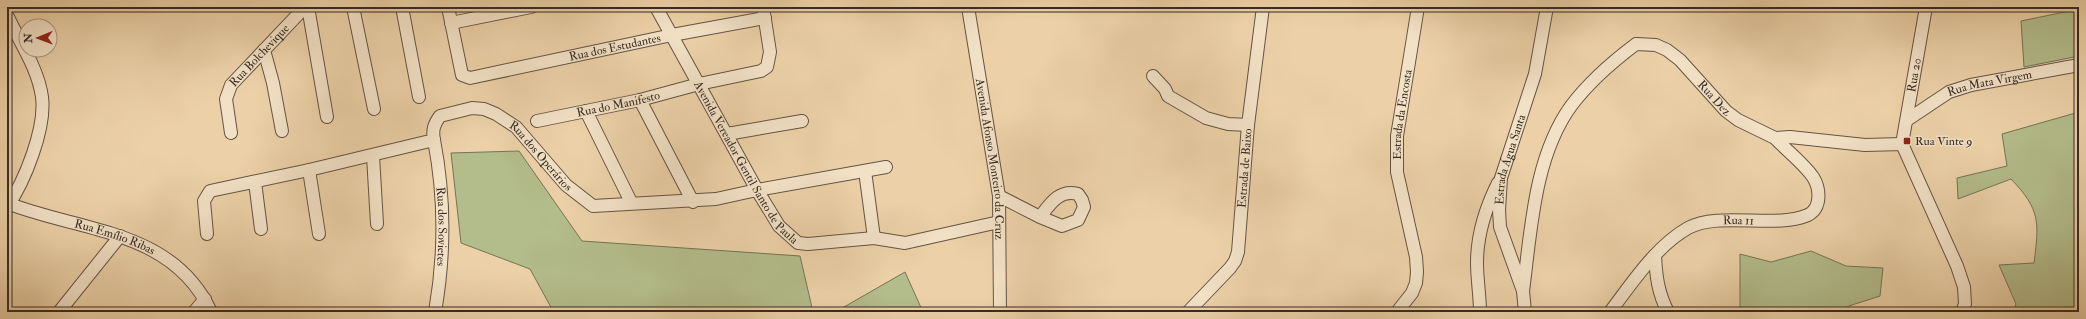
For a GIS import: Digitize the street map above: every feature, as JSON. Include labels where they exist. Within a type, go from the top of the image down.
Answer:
[{"type":"street","name":"Rua Bolchevique","points":[[231,133],[226,99],[227,92],[239,74],[307,7]]},
{"type":"street","points":[[307,7],[327,117]]},
{"type":"street","points":[[353,7],[374,109]]},
{"type":"street","points":[[402,7],[419,96]]},
{"type":"street","points":[[448,7],[451,23],[531,7]]},
{"type":"street","name":"Avenida Vereador Gentil Santo de Paula","points":[[656,7],[757,190],[779,226],[798,243],[808,244],[874,238],[905,243],[999,222]]},
{"type":"street","name":"Avenida Afonso Monteiro da Cruz","points":[[968,7],[999,196],[1000,312]]},
{"type":"street","name":"Estrada de Baixo","points":[[1188,312],[1235,261],[1238,252],[1248,125],[1263,7]]},
{"type":"street","name":"Estrada da Encosta","points":[[1397,312],[1412,293],[1416,284],[1416,257],[1397,172],[1397,136],[1418,7]]},
{"type":"street","name":"Estrada Água Santa","points":[[1525,312],[1523,291],[1500,227],[1499,210],[1501,178],[1535,74],[1546,7]]},
{"type":"street","name":"Rua 20","points":[[1902,144],[1926,7]]},
{"type":"street","name":"Rua dos Estudantes","points":[[451,23],[462,75],[465,78],[672,35],[764,12]]},
{"type":"street","name":"Rua do Manifesto","points":[[537,121],[640,100],[699,84],[754,73],[767,67],[770,52],[764,12]]},
{"type":"street","points":[[7,15],[36,74],[42,96],[42,112],[38,140],[8,204]]},
{"type":"street","name":"Rua Dez","points":[[1523,291],[1538,184],[1551,144],[1570,107],[1598,75],[1636,44],[1656,45],[1667,50],[1680,60],[1726,111],[1738,120],[1775,138],[1790,137],[1865,144],[1902,144]]},
{"type":"street","points":[[264,50],[273,83],[282,131]]},
{"type":"street","name":"Rua Mata Virgem","points":[[1906,120],[1949,92],[1971,85],[2079,65]]},
{"type":"street","points":[[1153,76],[1165,89],[1168,96],[1206,118],[1228,124],[1248,125]]},
{"type":"street","points":[[640,100],[693,202]]},
{"type":"street","name":"Rua dos Operários","points":[[434,140],[434,127],[440,116],[472,108],[484,109],[496,114],[516,127],[566,185],[582,199],[593,206],[631,202],[693,202],[716,199],[757,190],[886,167]]},
{"type":"street","points":[[586,111],[631,202]]},
{"type":"street","points":[[727,134],[802,121]]},
{"type":"street","name":"Rua 11","points":[[1610,312],[1655,255],[1676,236],[1689,227],[1706,223],[1794,219],[1810,214],[1819,197],[1818,186],[1813,177],[1775,138]]},
{"type":"street","points":[[207,234],[204,201],[210,191],[373,156],[434,140]]},
{"type":"street","name":"Rua dos Sovietes","points":[[434,140],[440,170],[443,222],[440,282],[435,312]]},
{"type":"street","points":[[1902,144],[1957,266],[1964,287],[1965,304],[1962,312]]},
{"type":"street","points":[[373,156],[377,224]]},
{"type":"street","points":[[309,170],[319,234]]},
{"type":"street","points":[[865,171],[874,238]]},
{"type":"street","points":[[1480,312],[1477,262],[1479,239],[1488,201],[1501,178]]},
{"type":"street","points":[[255,182],[261,229]]},
{"type":"street","points":[[999,196],[1040,217]]},
{"type":"street","name":"Rua Emílio Ribas","points":[[8,204],[120,236],[152,250],[179,268],[196,284],[211,312]]},
{"type":"street","points":[[59,312],[120,236]]},
{"type":"street","points":[[1655,255],[1657,286],[1661,299],[1668,312]]},
{"type":"street","points":[[194,312],[205,299]]},
{"type":"green space","points":[[2079,9],[2079,56],[2024,67],[2021,21]]},
{"type":"green space","points":[[2079,112],[2079,312],[2013,312],[2016,304],[1999,265],[2034,263],[2037,227],[2033,209],[2021,190],[2011,179],[1958,199],[1957,178],[2007,166],[2002,134]]},
{"type":"green space","points":[[519,151],[582,241],[800,256],[813,312],[553,311],[530,269],[461,243],[451,153]]},
{"type":"green space","points":[[1811,251],[1846,266],[1883,268],[1880,296],[1849,306],[1839,312],[1740,312],[1740,254],[1771,262]]},
{"type":"green space","points":[[905,272],[923,312],[836,312],[837,311]]},
{"type":"place","name":"Rua Vinte 9","points":[[1907,141]]}]
